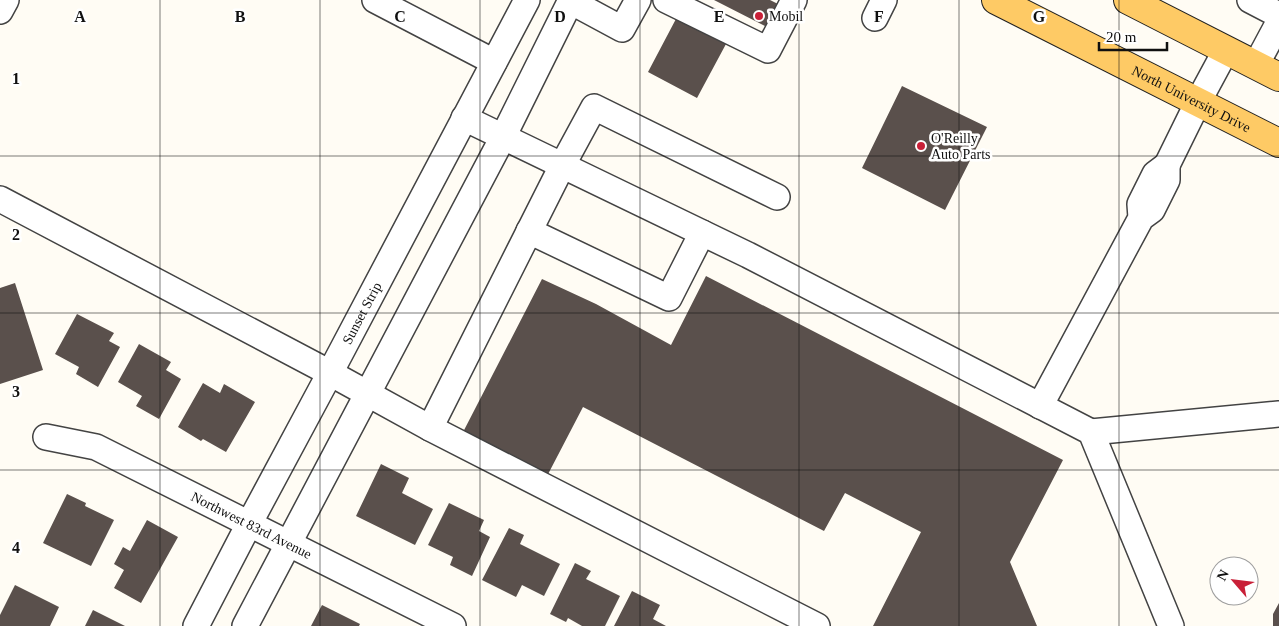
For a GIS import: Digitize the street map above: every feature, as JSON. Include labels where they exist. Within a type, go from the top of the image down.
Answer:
[{"type":"main road","name":"North University Drive","points":[[996,0],[1279,143]]},
{"type":"main road","points":[[1138,2],[1267,71]]},
{"type":"street","points":[[0,11],[6,0]]},
{"type":"street","points":[[375,0],[494,62]]},
{"type":"street","name":"Sunset Strip","points":[[196,626],[527,0]]},
{"type":"street","points":[[245,626],[369,394],[571,1],[622,29],[638,0]]},
{"type":"street","points":[[666,0],[768,50],[794,0]]},
{"type":"street","points":[[1250,0],[1279,15]]},
{"type":"street","points":[[1267,71],[1279,22]]},
{"type":"street","points":[[1040,406],[1141,218],[1152,210],[1167,180],[1167,165],[1226,50]]},
{"type":"street","points":[[430,428],[594,106],[777,197]]},
{"type":"street","points":[[464,118],[792,277],[1090,432],[1279,414]]},
{"type":"street","points":[[0,199],[330,373],[430,428],[817,626]]},
{"type":"street","points":[[529,231],[669,298],[702,233]]},
{"type":"street","points":[[1090,432],[1171,626]]},
{"type":"street","name":"Northwest 83rd Avenue","points":[[46,437],[96,447],[453,626]]},
{"type":"building","name":"Mobil","points":[[714,0],[770,0],[778,4],[767,27]]},
{"type":"building","points":[[677,17],[726,44],[697,98],[648,72]]},
{"type":"building","points":[[902,86],[987,127],[945,210],[862,168]]},
{"type":"building","points":[[706,276],[1063,460],[1010,562],[1037,626],[873,626],[921,532],[845,493],[824,531],[583,407],[545,480],[461,436],[542,279],[596,304],[671,345]]},
{"type":"building","points":[[15,283],[43,370],[0,384],[0,288]]},
{"type":"building","points":[[77,314],[114,333],[109,341],[120,347],[98,387],[76,374],[79,367],[55,354]]},
{"type":"building","points":[[139,344],[171,362],[166,370],[181,379],[159,419],[136,406],[142,396],[118,382]]},
{"type":"building","points":[[203,383],[220,393],[224,384],[255,402],[226,452],[203,439],[201,441],[178,427]]},
{"type":"building","points":[[381,464],[409,478],[402,493],[433,509],[415,545],[356,516]]},
{"type":"building","points":[[67,494],[86,503],[85,506],[114,520],[91,566],[43,543]]},
{"type":"building","points":[[449,503],[484,520],[479,531],[490,537],[472,576],[450,565],[453,557],[428,545]]},
{"type":"building","points":[[147,520],[178,537],[141,603],[114,588],[124,570],[114,564],[123,547],[130,551]]},
{"type":"building","points":[[509,528],[524,535],[520,544],[560,564],[544,596],[522,585],[516,597],[482,580]]},
{"type":"building","points":[[575,563],[591,571],[586,579],[620,596],[605,626],[582,626],[568,618],[566,622],[550,614]]},
{"type":"building","points":[[15,585],[59,607],[50,626],[0,626],[0,615]]},
{"type":"building","points":[[632,591],[660,605],[653,619],[666,626],[614,626]]},
{"type":"building","points":[[1279,603],[1279,626],[1273,626],[1273,614]]},
{"type":"building","points":[[322,605],[360,624],[359,626],[311,626]]},
{"type":"building","points":[[93,610],[125,626],[85,626]]},
{"type":"place","name":"Mobil","points":[[759,16]]},
{"type":"place","name":"O'Reilly Auto Parts","points":[[921,146]]}]
